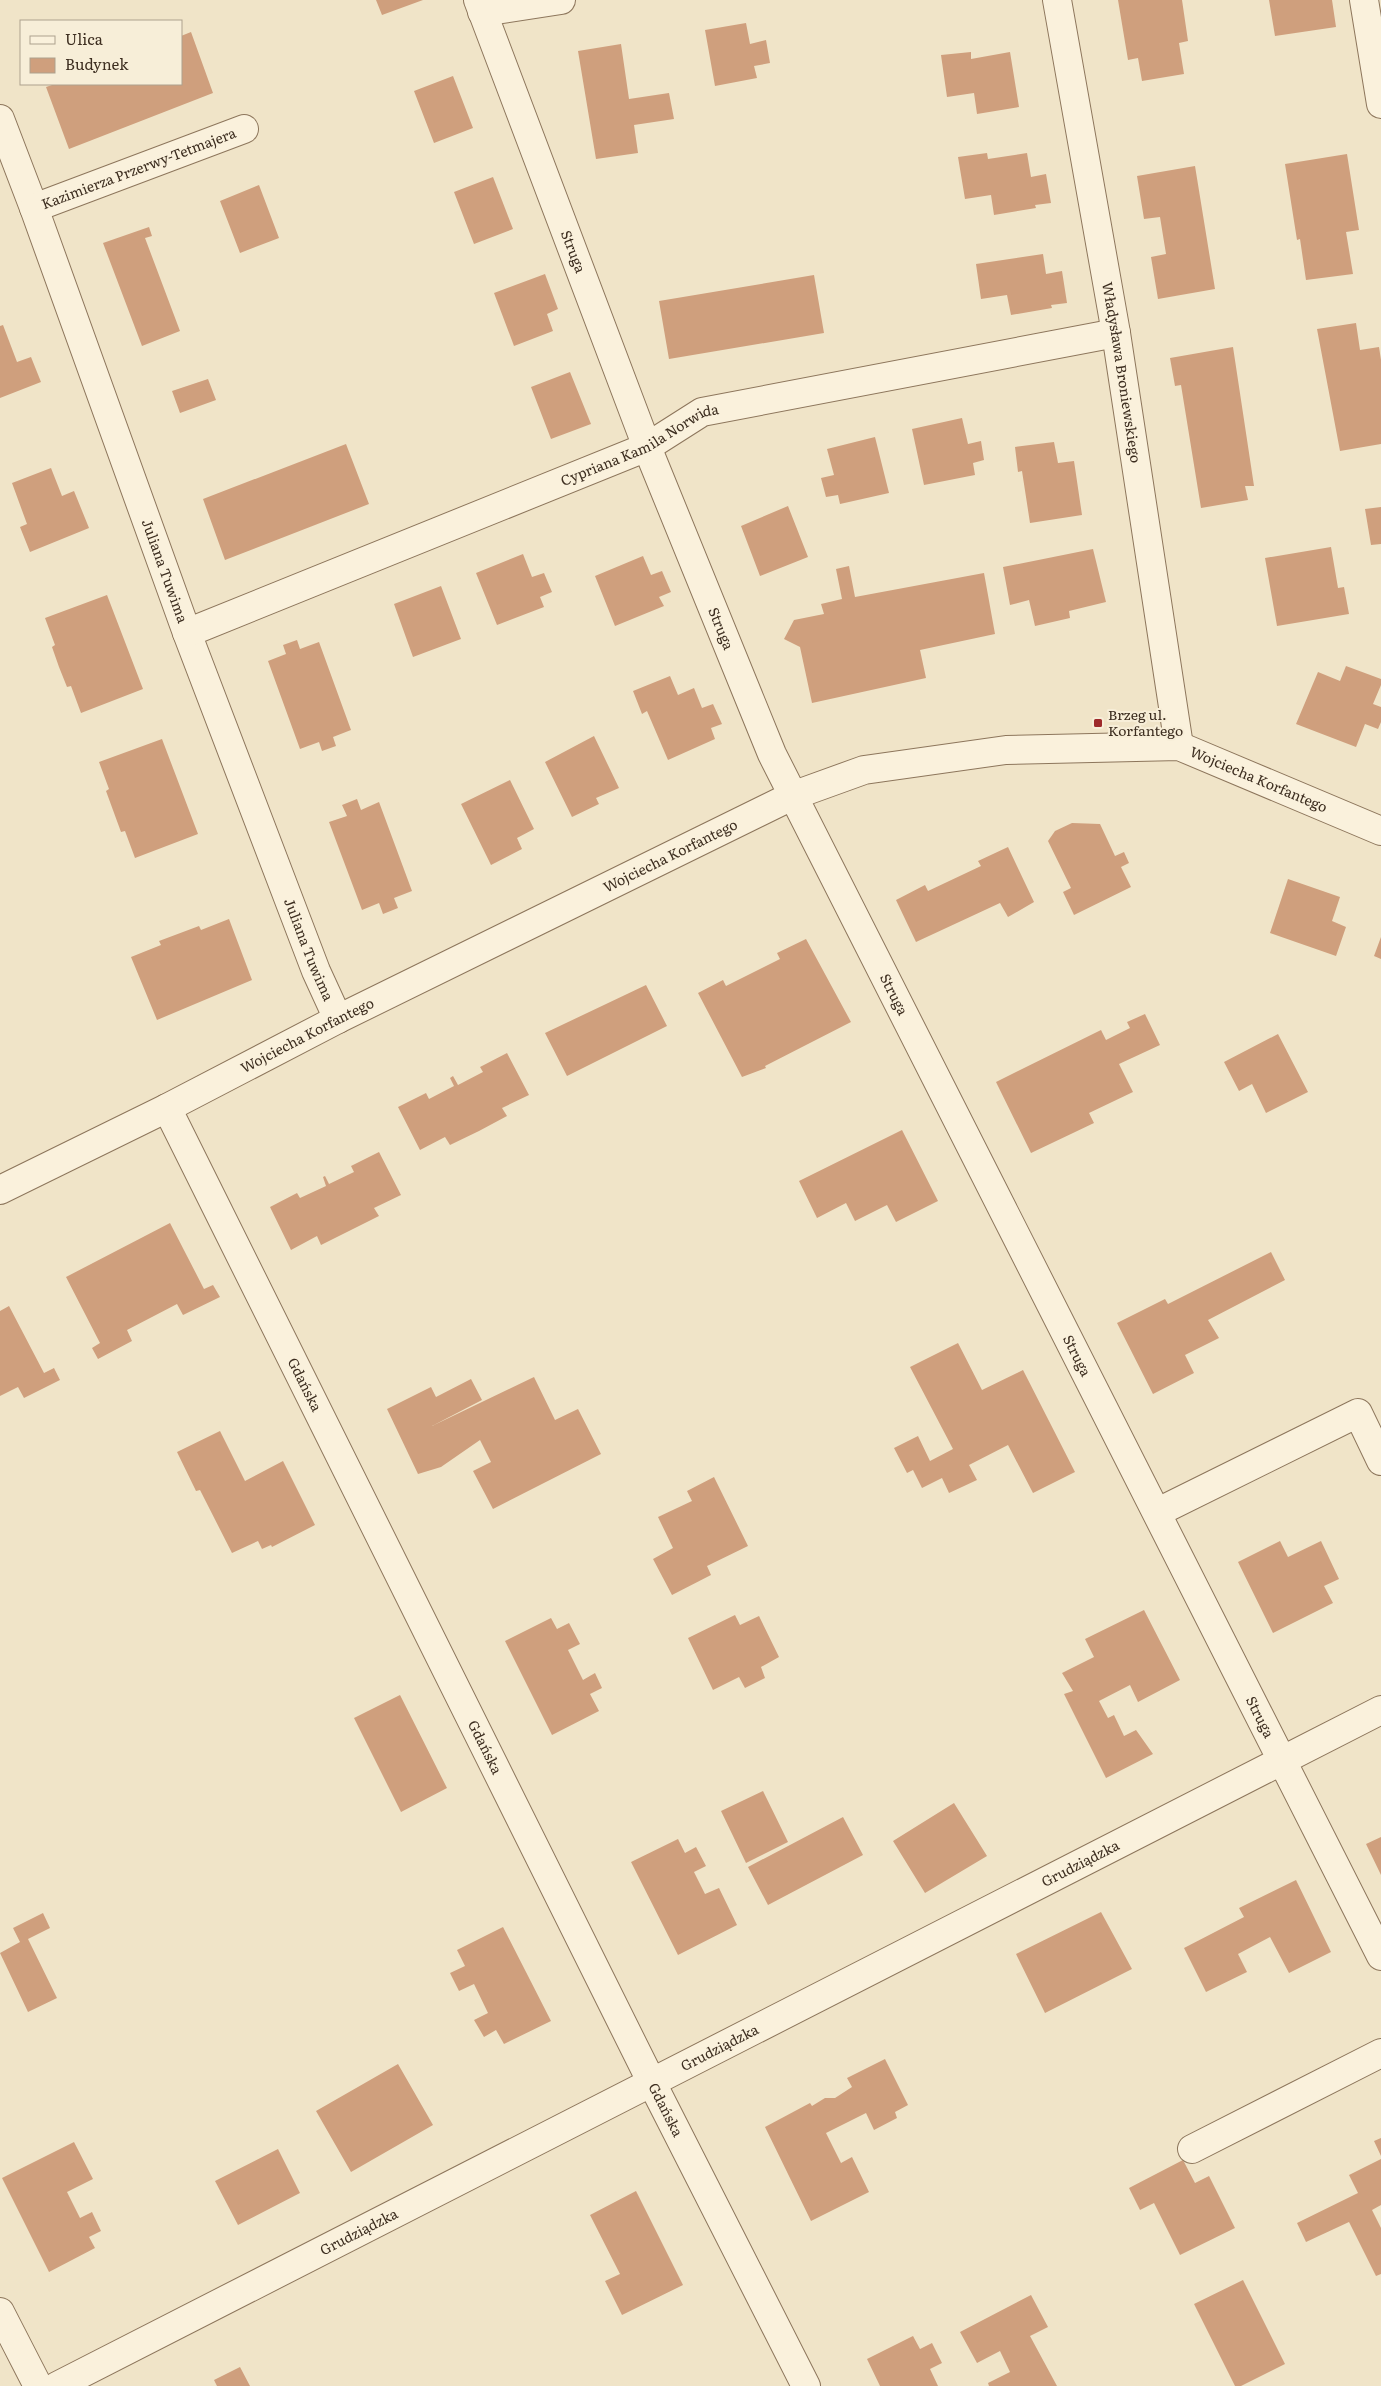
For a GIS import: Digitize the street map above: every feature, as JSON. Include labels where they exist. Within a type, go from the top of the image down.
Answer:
[{"type":"street","points":[[480,6],[561,0]]},
{"type":"street","name":"Władysława Broniewskiego","points":[[1057,0],[1116,333],[1178,746]]},
{"type":"street","points":[[1364,0],[1381,104]]},
{"type":"street","name":"Struga","points":[[480,6],[646,448],[772,754],[1158,1512],[1381,1956]]},
{"type":"street","name":"Juliana Tuwima","points":[[0,119],[34,208],[187,633],[316,971],[338,1019]]},
{"type":"street","name":"Kazimierza Przerwy-Tetmajera","points":[[34,208],[244,129]]},
{"type":"street","name":"Cypriana Kamila Norwida","points":[[187,633],[646,448],[702,412],[1116,333]]},
{"type":"street","name":"Wojciecha Korfantego","points":[[0,1190],[167,1108],[338,1019],[792,796],[864,770],[1006,750],[1178,746],[1381,830]]},
{"type":"street","name":"Gdańska","points":[[167,1108],[652,2083],[806,2386]]},
{"type":"street","points":[[1158,1512],[1358,1413],[1381,1461]]},
{"type":"street","name":"Grudziądzka","points":[[57,2386],[1381,1710]]},
{"type":"street","points":[[1192,2149],[1381,2053]]},
{"type":"street","points":[[0,2312],[38,2386]]},
{"type":"building","points":[[376,0],[423,0],[382,15]]},
{"type":"building","points":[[1118,0],[1182,0],[1188,41],[1179,43],[1184,74],[1142,81],[1138,58],[1128,60]]},
{"type":"building","points":[[1269,0],[1332,0],[1336,27],[1275,36]]},
{"type":"building","points":[[746,23],[750,44],[766,40],[770,63],[754,66],[757,78],[715,86],[705,30]]},
{"type":"building","points":[[191,32],[213,93],[69,149],[46,87],[52,85],[182,85],[182,36]]},
{"type":"building","points":[[621,44],[629,99],[669,93],[674,119],[634,125],[638,153],[596,159],[578,51]]},
{"type":"building","points":[[971,52],[971,59],[1010,52],[1019,107],[977,114],[974,93],[947,97],[941,55]]},
{"type":"building","points":[[453,76],[473,128],[434,143],[414,91]]},
{"type":"building","points":[[987,153],[988,159],[1027,153],[1031,177],[1046,174],[1051,203],[1035,205],[1036,208],[994,215],[991,195],[965,199],[958,157]]},
{"type":"building","points":[[1347,154],[1359,230],[1346,232],[1353,274],[1306,280],[1300,239],[1297,240],[1285,164]]},
{"type":"building","points":[[1195,166],[1215,289],[1158,299],[1151,257],[1166,254],[1160,217],[1144,219],[1137,176]]},
{"type":"building","points":[[493,177],[513,229],[474,244],[454,192]]},
{"type":"building","points":[[259,185],[279,238],[240,253],[220,201]]},
{"type":"building","points":[[149,227],[152,236],[145,238],[180,331],[142,346],[103,243]]},
{"type":"building","points":[[1043,254],[1046,274],[1062,271],[1067,303],[1051,305],[1052,308],[1011,315],[1007,295],[981,299],[976,264]]},
{"type":"building","points":[[545,274],[558,309],[547,314],[553,331],[514,346],[494,293]]},
{"type":"building","points":[[814,275],[824,333],[669,359],[659,301]]},
{"type":"building","points":[[1356,323],[1360,350],[1379,347],[1381,360],[1381,444],[1340,451],[1317,329]]},
{"type":"building","points":[[3,325],[17,362],[31,357],[41,382],[0,398],[0,326]]},
{"type":"building","points":[[1233,347],[1254,486],[1245,486],[1248,500],[1201,508],[1181,385],[1175,386],[1170,358]]},
{"type":"building","points":[[570,372],[591,424],[551,439],[531,387]]},
{"type":"building","points":[[208,379],[216,400],[180,413],[172,391]]},
{"type":"building","points":[[962,418],[968,444],[981,441],[984,460],[973,463],[975,475],[924,485],[912,429]]},
{"type":"building","points":[[875,437],[889,493],[840,504],[838,495],[826,497],[821,478],[834,475],[827,449]]},
{"type":"building","points":[[1054,442],[1058,463],[1074,461],[1082,515],[1030,523],[1022,471],[1018,472],[1015,447]]},
{"type":"building","points":[[346,444],[369,504],[225,560],[203,499]]},
{"type":"building","points":[[51,468],[62,496],[74,491],[89,528],[30,552],[20,527],[27,524],[12,483]]},
{"type":"building","points":[[788,506],[808,557],[760,576],[741,526]]},
{"type":"building","points":[[1381,507],[1381,544],[1371,545],[1365,509]]},
{"type":"building","points":[[1331,547],[1338,588],[1344,587],[1349,614],[1277,626],[1265,558]]},
{"type":"building","points":[[1093,549],[1106,602],[1069,611],[1070,618],[1035,626],[1029,600],[1010,605],[1003,567]]},
{"type":"building","points":[[523,554],[532,577],[544,573],[552,592],[540,597],[544,607],[497,625],[476,573]]},
{"type":"building","points":[[643,556],[651,575],[662,571],[671,592],[659,597],[664,606],[615,626],[595,576]]},
{"type":"building","points":[[849,566],[855,597],[984,573],[995,634],[920,650],[926,678],[812,703],[800,647],[784,639],[794,620],[824,614],[821,604],[842,599],[836,569]]},
{"type":"building","points":[[441,586],[461,639],[413,657],[394,604]]},
{"type":"building","points":[[107,595],[143,689],[81,713],[71,686],[67,687],[59,667],[52,647],[55,645],[45,618]]},
{"type":"building","points":[[297,640],[300,649],[319,642],[351,730],[333,737],[336,746],[322,751],[319,742],[300,749],[268,661],[286,654],[283,645]]},
{"type":"building","points":[[1346,666],[1381,679],[1381,685],[1373,704],[1381,707],[1381,722],[1378,729],[1365,724],[1356,747],[1296,724],[1318,672],[1340,681]]},
{"type":"building","points":[[670,676],[678,695],[694,688],[702,708],[713,704],[722,724],[711,728],[715,739],[668,760],[647,711],[642,714],[633,691]]},
{"type":"building","points":[[594,736],[619,788],[596,798],[599,804],[572,817],[545,762]]},
{"type":"building","points":[[162,739],[198,834],[135,858],[125,831],[121,832],[106,791],[109,789],[99,762]]},
{"type":"building","points":[[510,780],[534,829],[517,838],[522,849],[491,865],[461,804]]},
{"type":"building","points":[[357,799],[361,810],[379,802],[412,891],[394,898],[398,908],[383,914],[379,903],[362,910],[329,822],[347,816],[342,805]]},
{"type":"building","points":[[1072,823],[1100,824],[1115,856],[1124,852],[1129,863],[1121,867],[1131,887],[1074,915],[1063,892],[1071,888],[1048,841],[1055,831]]},
{"type":"building","points":[[1008,847],[1034,902],[1008,917],[1000,903],[916,942],[896,900],[925,885],[928,891],[981,866],[978,861]]},
{"type":"building","points":[[1288,879],[1340,897],[1332,921],[1346,927],[1336,956],[1270,933]]},
{"type":"building","points":[[229,919],[252,980],[157,1020],[131,957],[161,945],[159,941],[199,926],[201,930]]},
{"type":"building","points":[[1381,937],[1381,959],[1374,956]]},
{"type":"building","points":[[806,939],[851,1022],[765,1066],[766,1068],[742,1077],[698,993],[723,980],[726,986],[780,959],[777,953]]},
{"type":"building","points":[[646,985],[667,1026],[567,1076],[545,1033]]},
{"type":"building","points":[[1145,1014],[1160,1045],[1119,1064],[1133,1092],[1089,1113],[1094,1123],[1031,1153],[996,1082],[1101,1030],[1106,1040],[1130,1028],[1127,1022]]},
{"type":"building","points":[[1278,1034],[1308,1092],[1266,1113],[1252,1084],[1239,1091],[1224,1062]]},
{"type":"building","points":[[507,1053],[529,1095],[502,1108],[507,1116],[479,1131],[450,1145],[445,1137],[420,1150],[398,1107],[426,1093],[429,1099],[454,1086],[450,1078],[453,1076],[458,1085],[483,1072],[480,1067]]},
{"type":"building","points":[[902,1130],[938,1201],[896,1222],[887,1205],[855,1221],[846,1203],[817,1218],[799,1181]]},
{"type":"building","points":[[379,1152],[401,1195],[374,1208],[379,1216],[321,1245],[317,1236],[291,1250],[270,1207],[297,1193],[300,1198],[326,1186],[323,1177],[325,1176],[329,1184],[354,1172],[351,1166]]},
{"type":"building","points":[[170,1223],[204,1289],[213,1285],[220,1297],[183,1315],[177,1304],[127,1330],[132,1341],[98,1359],[92,1348],[100,1343],[66,1277]]},
{"type":"building","points":[[1271,1252],[1285,1280],[1208,1320],[1219,1338],[1185,1355],[1194,1373],[1153,1394],[1117,1323],[1165,1299],[1168,1304]]},
{"type":"building","points":[[9,1306],[44,1373],[54,1368],[60,1380],[24,1398],[18,1387],[0,1396],[0,1311]]},
{"type":"building","points":[[958,1343],[982,1390],[1023,1370],[1075,1472],[1033,1493],[1008,1445],[969,1465],[977,1480],[949,1493],[942,1478],[922,1488],[913,1470],[907,1473],[894,1448],[918,1436],[930,1461],[953,1449],[910,1367]]},
{"type":"building","points":[[534,1377],[555,1420],[578,1409],[601,1454],[493,1509],[473,1471],[491,1462],[480,1440],[441,1467],[418,1474],[387,1409],[431,1387],[436,1397],[471,1379],[482,1400],[432,1426]]},
{"type":"building","points":[[220,1431],[245,1481],[283,1461],[315,1525],[272,1547],[271,1545],[262,1549],[258,1541],[232,1553],[200,1490],[196,1491],[177,1452]]},
{"type":"building","points":[[714,1477],[748,1546],[707,1566],[711,1575],[672,1595],[653,1559],[673,1548],[658,1517],[692,1501],[687,1491]]},
{"type":"building","points":[[1280,1541],[1288,1557],[1321,1541],[1339,1579],[1324,1586],[1333,1603],[1273,1633],[1238,1562]]},
{"type":"building","points":[[1144,1610],[1180,1680],[1138,1702],[1130,1685],[1099,1701],[1108,1718],[1114,1715],[1124,1736],[1136,1730],[1153,1754],[1106,1778],[1064,1694],[1073,1691],[1062,1673],[1094,1657],[1085,1639]]},
{"type":"building","points":[[735,1615],[740,1625],[759,1616],[779,1657],[761,1667],[765,1678],[745,1688],[739,1677],[713,1690],[688,1638]]},
{"type":"building","points":[[551,1618],[557,1629],[569,1623],[580,1644],[568,1650],[583,1680],[595,1673],[602,1688],[590,1694],[599,1711],[552,1735],[505,1641]]},
{"type":"building","points":[[400,1695],[447,1788],[401,1812],[354,1718]]},
{"type":"building","points":[[763,1791],[788,1842],[746,1863],[721,1811]]},
{"type":"building","points":[[954,1803],[987,1856],[925,1893],[893,1841]]},
{"type":"building","points":[[843,1817],[863,1855],[768,1905],[748,1867]]},
{"type":"building","points":[[1381,1837],[1381,1875],[1366,1844]]},
{"type":"building","points":[[678,1839],[685,1853],[696,1847],[706,1866],[694,1872],[705,1894],[719,1888],[737,1925],[678,1955],[631,1862]]},
{"type":"building","points":[[1296,1880],[1331,1952],[1289,1973],[1270,1937],[1238,1954],[1247,1972],[1206,1992],[1184,1948],[1244,1917],[1239,1908]]},
{"type":"building","points":[[1101,1912],[1132,1969],[1045,2013],[1016,1954]]},
{"type":"building","points":[[43,1913],[50,1928],[28,1939],[57,1998],[28,2012],[0,1953],[20,1942],[13,1928]]},
{"type":"building","points":[[503,1927],[551,2021],[504,2044],[496,2030],[484,2037],[474,2020],[488,2013],[474,1984],[459,1991],[450,1973],[465,1966],[457,1950]]},
{"type":"building","points":[[885,2059],[908,2105],[895,2112],[897,2118],[874,2130],[866,2113],[826,2133],[841,2163],[852,2157],[869,2192],[811,2221],[765,2127],[810,2103],[812,2106],[825,2098],[835,2098],[852,2087],[847,2078]]},
{"type":"building","points":[[398,2064],[433,2125],[351,2172],[316,2111]]},
{"type":"building","points":[[1381,2138],[1381,2156],[1374,2141]]},
{"type":"building","points":[[74,2142],[93,2179],[67,2192],[80,2218],[92,2212],[101,2231],[89,2237],[95,2248],[49,2272],[2,2178]]},
{"type":"building","points":[[278,2149],[300,2193],[238,2225],[215,2181]]},
{"type":"building","points":[[1381,2159],[1381,2205],[1372,2210],[1381,2228],[1381,2274],[1376,2276],[1349,2222],[1306,2242],[1297,2223],[1358,2193],[1349,2175]]},
{"type":"building","points":[[1183,2160],[1195,2183],[1209,2176],[1235,2228],[1180,2255],[1154,2203],[1140,2210],[1129,2188]]},
{"type":"building","points":[[636,2191],[683,2285],[622,2315],[605,2281],[620,2274],[590,2215]]},
{"type":"building","points":[[1243,2280],[1285,2364],[1241,2386],[1235,2386],[1194,2304]]},
{"type":"building","points":[[1031,2295],[1048,2327],[1030,2336],[1057,2386],[989,2386],[988,2383],[1010,2372],[1000,2351],[977,2363],[960,2332]]},
{"type":"building","points":[[913,2336],[920,2349],[932,2343],[942,2363],[930,2369],[938,2386],[880,2386],[867,2359]]},
{"type":"building","points":[[240,2367],[250,2386],[217,2386],[214,2380]]},
{"type":"place","name":"Brzeg ul. Korfantego","points":[[1098,723]]}]
